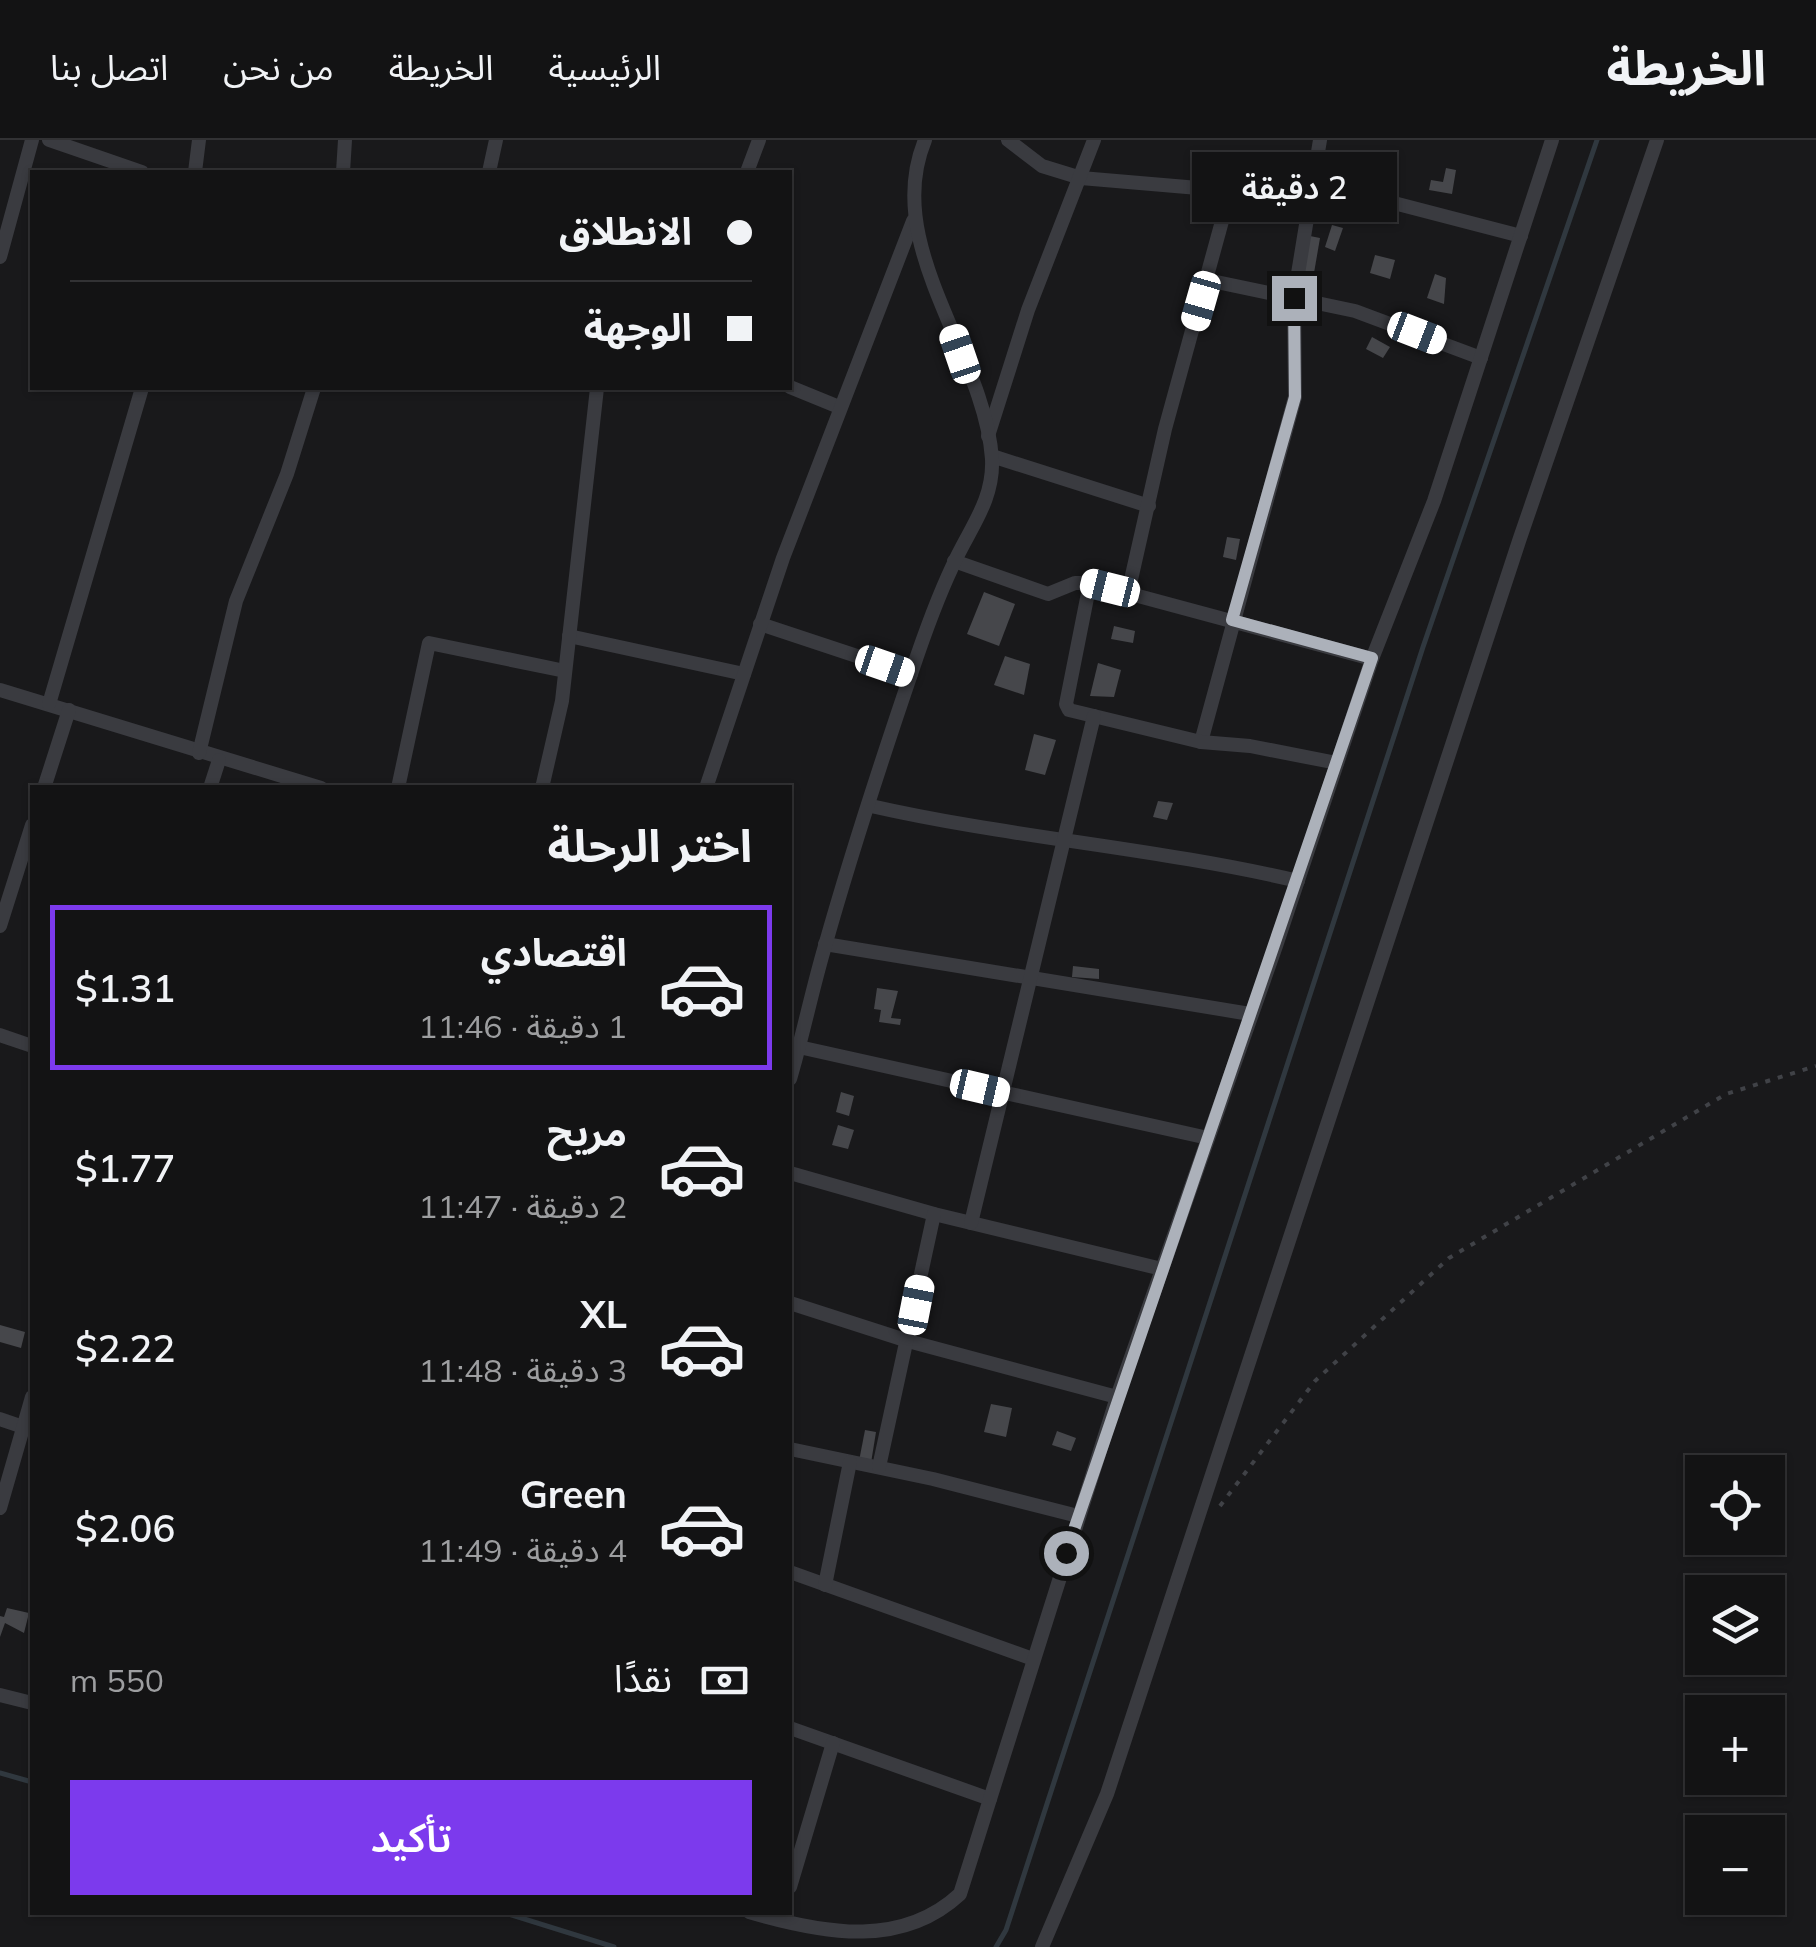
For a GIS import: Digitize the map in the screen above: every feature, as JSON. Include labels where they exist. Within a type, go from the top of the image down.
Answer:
[{"type":"street","points":[[0,257],[32,140]]},
{"type":"street","points":[[49,140],[136,170]]},
{"type":"street","points":[[195,170],[199,140]]},
{"type":"street","points":[[343,170],[344,140]]},
{"type":"street","points":[[488,170],[496,140]]},
{"type":"street","points":[[748,170],[759,140]]},
{"type":"street","points":[[792,1073],[825,944],[911,674],[954,561],[985,506],[992,456],[913,220],[914,171],[926,140]]},
{"type":"street","points":[[1008,140],[1042,166],[1081,178],[1230,192],[1273,192],[1313,182],[1521,236]]},
{"type":"street","points":[[987,438],[1028,310],[1094,140]]},
{"type":"street","points":[[1201,742],[1295,397],[1294,298],[1320,140]]},
{"type":"street","points":[[781,1917],[874,1943],[899,1942],[924,1931],[960,1894],[1117,1397],[1372,658],[1434,501],[1552,140]]},
{"type":"street","points":[[1042,1947],[1107,1794],[1520,538],[1657,140]]},
{"type":"street","points":[[1128,593],[1165,429],[1230,192]]},
{"type":"street","points":[[707,785],[760,624],[913,220]]},
{"type":"street","points":[[1207,280],[1361,312],[1481,358]]},
{"type":"street","points":[[792,388],[839,408]]},
{"type":"street","points":[[49,704],[141,390]]},
{"type":"street","points":[[198,753],[236,600],[288,474],[313,390]]},
{"type":"street","points":[[543,785],[555,740],[565,670],[597,390]]},
{"type":"street","points":[[992,456],[1148,506]]},
{"type":"street","points":[[954,561],[1048,594],[1075,583],[1090,583],[1372,658]]},
{"type":"street","points":[[1090,583],[1066,704],[1069,710],[1201,742],[1250,746],[1337,764]]},
{"type":"street","points":[[760,624],[911,674]]},
{"type":"street","points":[[569,636],[744,674]]},
{"type":"street","points":[[399,785],[430,643],[565,670]]},
{"type":"street","points":[[0,690],[309,785]]},
{"type":"street","points":[[45,785],[69,710]]},
{"type":"street","points":[[971,1223],[1027,978],[1094,716]]},
{"type":"street","points":[[211,785],[219,760]]},
{"type":"street","points":[[871,806],[1065,840],[1176,854],[1298,881]]},
{"type":"street","points":[[0,926],[30,831]]},
{"type":"street","points":[[825,944],[1250,1014]]},
{"type":"street","points":[[0,1036],[30,1045]]},
{"type":"street","points":[[800,1047],[1208,1138]]},
{"type":"street","points":[[792,1174],[934,1214],[1162,1269]]},
{"type":"street","points":[[879,1467],[934,1214]]},
{"type":"street","points":[[792,1304],[908,1341],[1117,1397]]},
{"type":"street","points":[[0,1419],[29,1428],[0,1508]]},
{"type":"street","points":[[792,1449],[1078,1516]]},
{"type":"street","points":[[825,1585],[850,1462]]},
{"type":"street","points":[[792,1573],[1033,1659]]},
{"type":"street","points":[[0,1695],[30,1702]]},
{"type":"street","points":[[792,1729],[990,1799]]},
{"type":"street","points":[[792,1880],[833,1743]]},
{"type":"path","points":[[1213,1516],[1314,1380],[1449,1258],[1726,1094],[1816,1066]]},
{"type":"building","points":[[1446,168],[1456,170],[1452,194],[1429,190],[1431,180],[1443,182]]},
{"type":"building","points":[[1332,225],[1343,228],[1335,251],[1325,247]]},
{"type":"building","points":[[1310,236],[1320,238],[1314,273],[1303,271]]},
{"type":"building","points":[[1375,255],[1395,260],[1390,279],[1370,273]]},
{"type":"building","points":[[1435,274],[1446,278],[1444,304],[1427,298]]},
{"type":"building","points":[[1372,337],[1390,347],[1383,358],[1366,349]]},
{"type":"building","points":[[1227,537],[1240,539],[1236,560],[1223,557]]},
{"type":"building","points":[[984,592],[1015,604],[999,646],[967,634]]},
{"type":"building","points":[[1114,626],[1135,631],[1133,643],[1111,639]]},
{"type":"building","points":[[1005,656],[1030,664],[1024,695],[994,685]]},
{"type":"building","points":[[1098,663],[1121,670],[1114,697],[1090,696]]},
{"type":"building","points":[[1034,734],[1056,740],[1045,775],[1025,770]]},
{"type":"building","points":[[1158,801],[1173,803],[1167,820],[1153,817]]},
{"type":"building","points":[[1073,966],[1099,969],[1099,979],[1072,977]]},
{"type":"building","points":[[877,988],[898,991],[891,1018],[901,1019],[900,1025],[879,1022],[881,1010],[874,1009]]},
{"type":"building","points":[[841,1092],[854,1096],[849,1116],[836,1112]]},
{"type":"building","points":[[838,1125],[854,1130],[848,1149],[832,1145]]},
{"type":"building","points":[[0,1325],[25,1332],[21,1348],[0,1342]]},
{"type":"building","points":[[991,1404],[1012,1408],[1006,1437],[984,1432]]},
{"type":"building","points":[[865,1430],[876,1432],[871,1463],[859,1461]]},
{"type":"building","points":[[1057,1431],[1076,1438],[1071,1451],[1052,1445]]},
{"type":"building","points":[[7,1608],[29,1613],[24,1633],[5,1623],[0,1637],[0,1616],[4,1617]]},
{"type":"waterway","points":[[996,1947],[1006,1930],[1423,647],[1597,140]]},
{"type":"waterway","points":[[0,1773],[30,1781]]},
{"type":"waterway","points":[[512,1915],[614,1947]]},
{"type":"route","points":[[1066,1553],[1372,658],[1232,620],[1295,397],[1294,298]]}]
